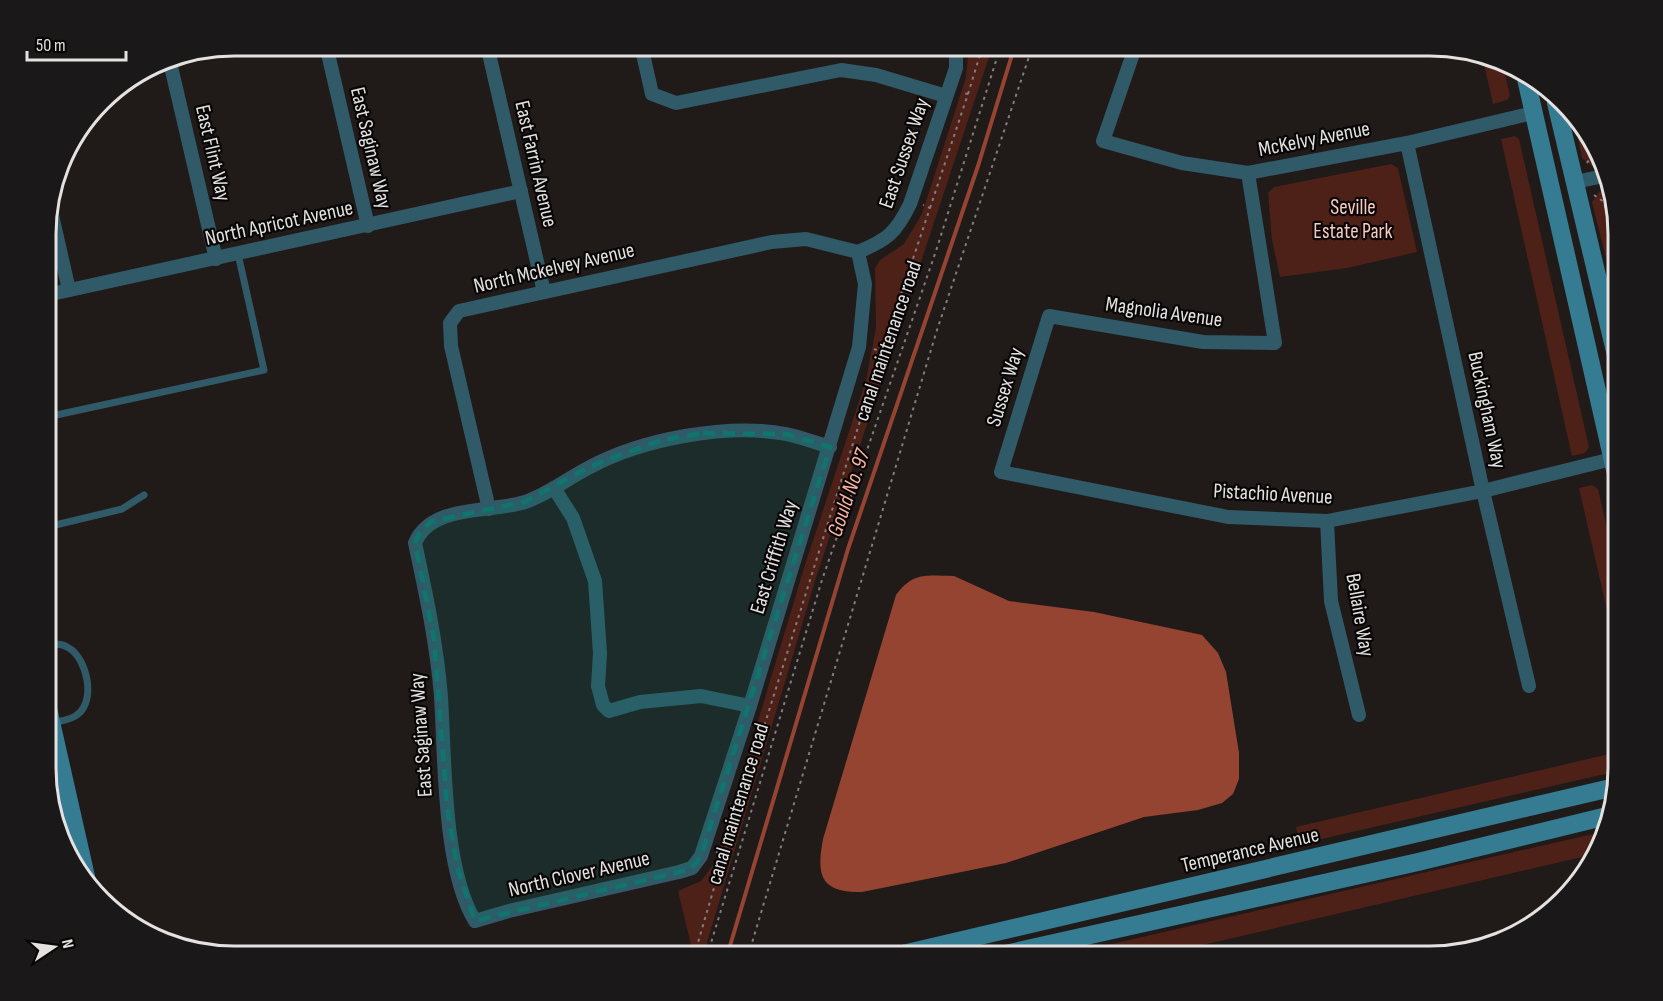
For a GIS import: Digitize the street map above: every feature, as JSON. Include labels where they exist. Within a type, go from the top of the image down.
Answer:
[{"type":"main road","points":[[1527,85],[1607,427]]},
{"type":"main road","points":[[1533,113],[1544,123],[1560,172],[1565,179],[1590,179]]},
{"type":"main road","points":[[1563,116],[1590,179],[1607,280]]},
{"type":"main road","points":[[55,747],[82,862]]},
{"type":"main road","name":"Temperance Avenue","points":[[949,945],[1606,790]]},
{"type":"main road","points":[[1053,945],[1418,862],[1600,817]]},
{"type":"street","name":"East Saginaw Way","points":[[329,56],[368,226]]},
{"type":"street","name":"East Farrin Avenue","points":[[490,56],[544,292]]},
{"type":"street","points":[[643,56],[652,94],[676,104],[841,70],[876,75],[947,92]]},
{"type":"street","name":"East Sussex Way","points":[[858,252],[885,240],[901,224],[911,202],[956,68],[956,56]]},
{"type":"street","name":"McKelvy Avenue","points":[[1132,56],[1103,141],[1182,164],[1248,173],[1407,143],[1533,113]]},
{"type":"street","name":"East Flint Way","points":[[171,67],[216,259]]},
{"type":"street","name":"Buckingham Way","points":[[1407,143],[1483,491],[1529,686]]},
{"type":"street","name":"Magnolia Avenue","points":[[1049,316],[1203,342],[1275,343],[1248,173]]},
{"type":"street","name":"North Apricot Avenue","points":[[55,294],[368,226],[520,190]]},
{"type":"street","points":[[55,230],[69,290]]},
{"type":"street","name":"North Mckelvey Avenue","points":[[489,509],[451,346],[450,323],[459,311],[772,242],[806,239],[858,252]]},
{"type":"street","name":"East Criffith Way","points":[[692,868],[704,849],[750,706],[859,346],[865,284],[858,252]]},
{"type":"street","name":"Sussex Way","points":[[1001,472],[1049,316]]},
{"type":"street","points":[[489,509],[524,502],[554,488],[591,466],[661,440],[703,433],[753,431],[786,434],[830,447]]},
{"type":"street","name":"Pistachio Avenue","points":[[1001,472],[1228,517],[1327,521],[1483,491],[1607,463]]},
{"type":"street","points":[[554,488],[573,518],[595,581],[600,653],[598,686],[603,705],[609,711],[640,702],[701,696],[750,706]]},
{"type":"street","name":"East Saginaw Way","points":[[475,921],[467,909],[449,820],[434,639],[415,543],[419,534],[432,521],[489,509]]},
{"type":"street","name":"Bellaire Way","points":[[1327,521],[1332,601],[1359,715]]},
{"type":"street","name":"North Clover Avenue","points":[[475,921],[509,910],[692,868]]},
{"type":"lane","points":[[55,415],[264,370],[238,254]]},
{"type":"lane","points":[[55,525],[122,509],[144,495]]},
{"type":"lane","points":[[55,645],[68,646],[76,654],[82,664],[87,686],[85,706],[79,714],[55,720]]},
{"type":"path","points":[[697,946],[882,351],[980,56]]},
{"type":"path","name":"canal maintenance road","points":[[710,946],[822,580],[936,251],[998,56]]},
{"type":"path","name":"canal maintenance road","points":[[751,946],[937,330],[1029,56]]},
{"type":"path","points":[[947,92],[968,94]]},
{"type":"path","points":[[1590,158],[1587,163],[1594,196],[1604,202],[1605,206]]},
{"type":"path","points":[[911,202],[930,208]]},
{"type":"path","points":[[859,346],[882,351]]},
{"type":"path","points":[[704,849],[724,854]]},
{"type":"highlighted area","points":[[703,433],[786,434],[830,447],[701,856],[692,868],[679,872],[475,921],[457,867],[447,808],[434,639],[415,543],[419,533],[432,521],[524,502],[591,466],[661,440]]},
{"type":"green space","points":[[968,56],[989,56],[816,578],[706,946],[691,946],[678,891],[701,881],[716,861],[804,568],[866,380],[876,328],[875,268],[880,260],[904,244],[922,214],[966,77]]},
{"type":"green space","points":[[1484,65],[1505,72],[1510,96],[1507,100],[1493,104]]},
{"type":"green space","points":[[1577,134],[1594,165],[1582,158]]},
{"type":"green space","points":[[1515,136],[1519,139],[1589,447],[1585,453],[1572,456],[1501,139]]},
{"type":"green space","name":"Seville Estate Park","points":[[1391,164],[1398,168],[1417,252],[1347,268],[1280,277],[1272,240],[1268,193],[1274,187]]},
{"type":"green space","points":[[1602,191],[1607,222],[1607,262],[1592,202]]},
{"type":"green space","points":[[1592,485],[1598,489],[1607,528],[1607,610],[1579,488]]},
{"type":"green space","points":[[1607,755],[1607,774],[1300,844],[1296,827]]},
{"type":"green space","points":[[1595,834],[1584,857],[1202,945],[1106,945]]},
{"type":"shaded area","points":[[954,576],[1009,601],[1094,612],[1202,635],[1218,653],[1226,672],[1239,753],[1239,779],[1233,794],[1222,803],[1198,810],[1144,817],[1006,863],[862,892],[838,889],[830,885],[824,880],[821,872],[823,839],[896,595],[915,578]]},
{"type":"waterway","name":"Gould No. 97","points":[[730,946],[848,549],[978,166],[1012,56]]}]
